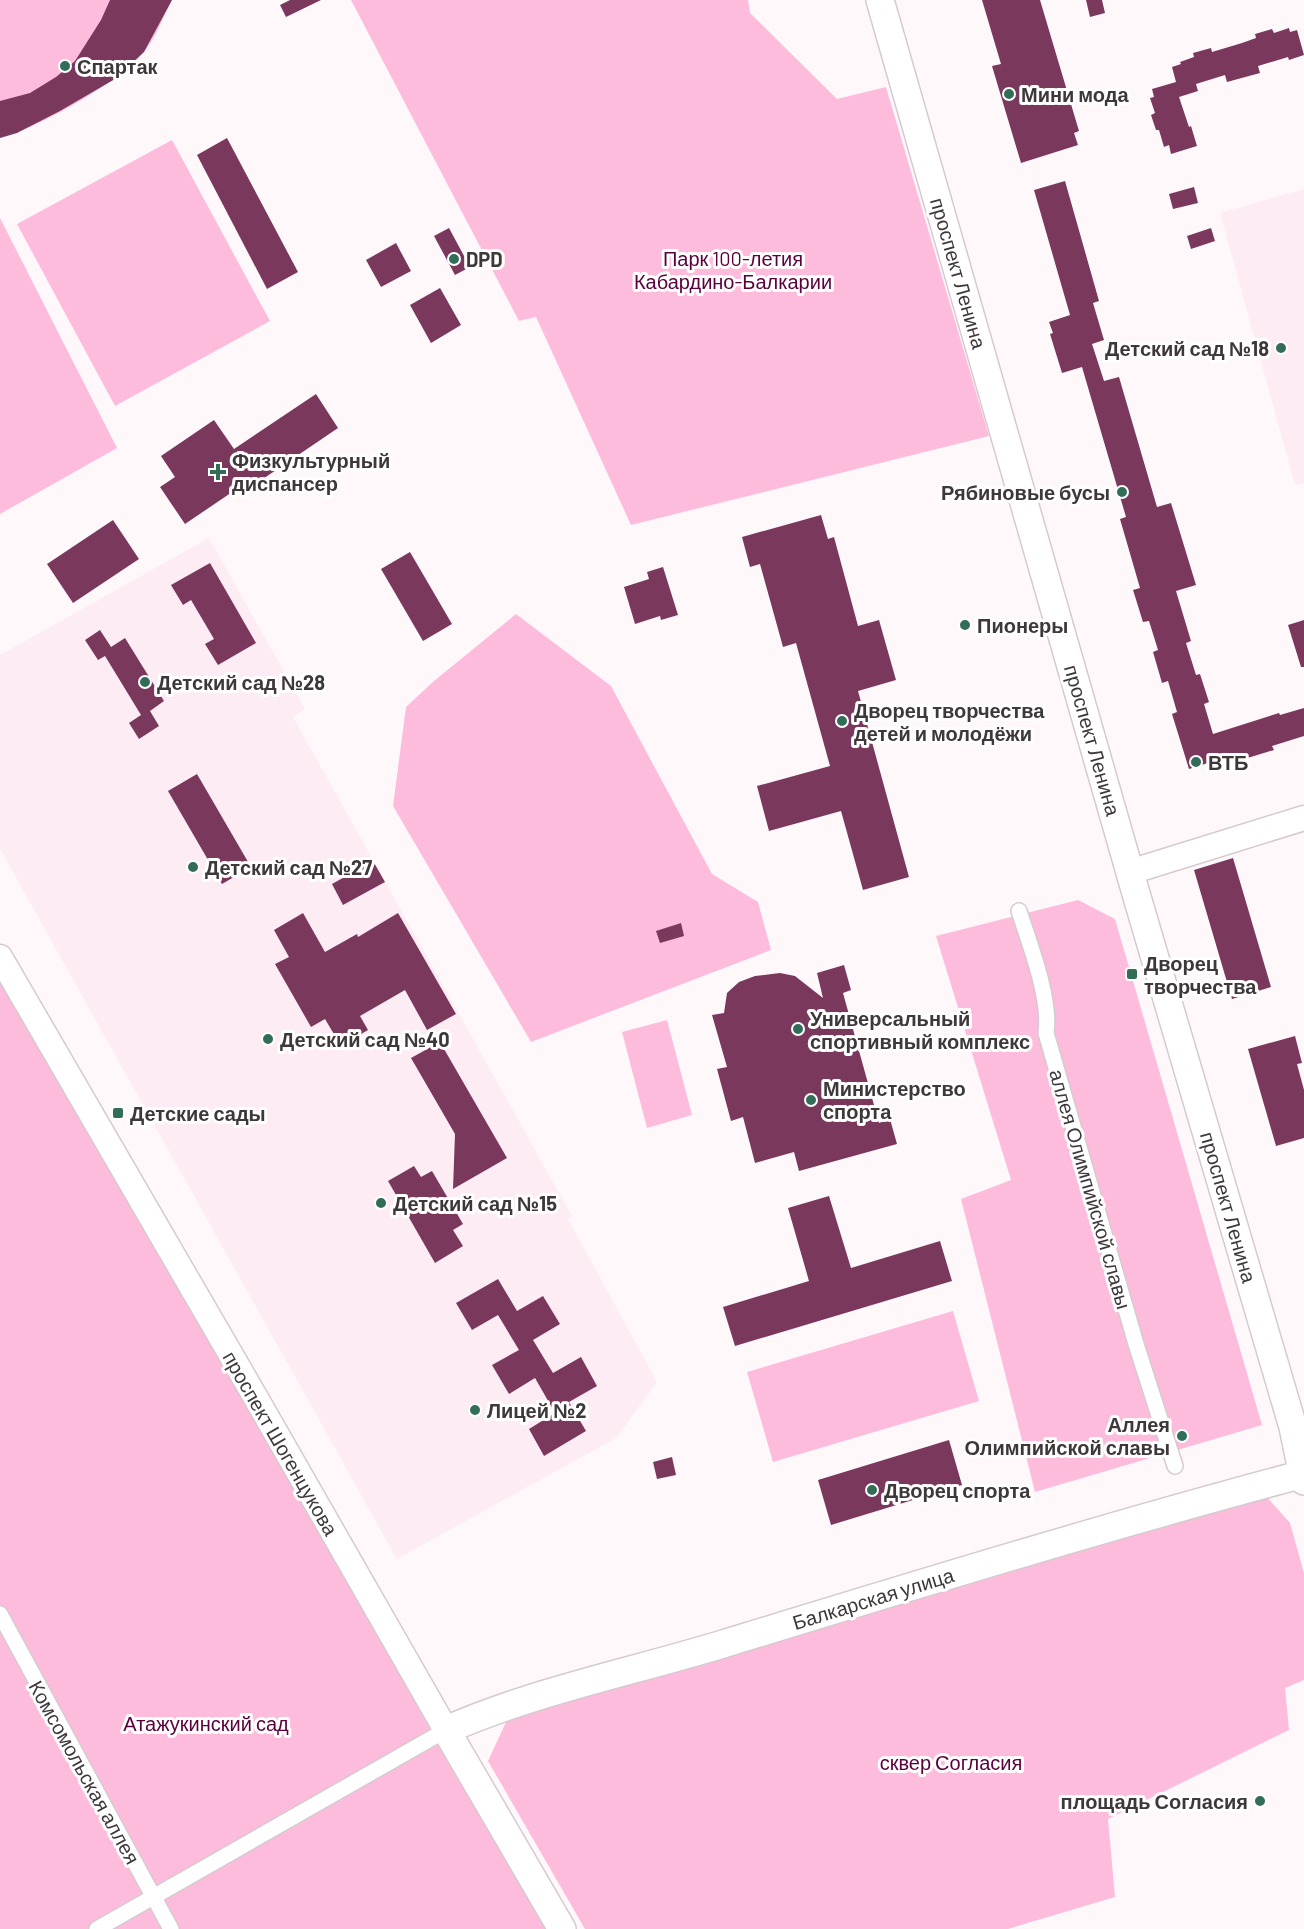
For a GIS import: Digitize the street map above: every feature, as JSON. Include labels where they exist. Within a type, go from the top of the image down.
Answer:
[{"type":"main road","name":"проспект Ленина","points":[[880,0],[1130,872],[1293,1427],[1303,1477]]},
{"type":"main road","name":"Балкарская улица","points":[[446,1730],[518,1701],[666,1661],[1101,1529],[1303,1477]]},
{"type":"main road","name":"проспект Шогенцукова","points":[[446,1730],[562,1929]]},
{"type":"street","points":[[1130,872],[1304,818]]},
{"type":"street","name":"аллея Олимпийской славы","points":[[1019,912],[1048,1016],[1046,1033],[1049,1044],[1174,1466]]},
{"type":"street","name":"проспект Шогенцукова","points":[[0,957],[446,1730]]},
{"type":"street","name":"Комсомольская аллея","points":[[0,1614],[171,1929]]},
{"type":"street","points":[[97,1929],[446,1730]]},
{"type":"shaded area","name":"Детский сад №18","points":[[1304,189],[1304,483],[1295,485],[1220,213]]},
{"type":"shaded area","points":[[209,538],[305,709],[293,717],[572,1216],[568,1219],[657,1382],[616,1438],[397,1559],[0,849],[0,655]]},
{"type":"green space","name":"Спартак","points":[[0,0],[172,0],[152,41],[131,65],[115,78],[56,114],[0,138]]},
{"type":"green space","name":"Парк 100-летия Кабардино-Балкарии","points":[[351,0],[748,0],[750,13],[837,99],[886,87],[989,436],[631,525],[536,317],[519,321]]},
{"type":"green space","points":[[172,140],[270,321],[115,406],[17,224]]},
{"type":"green space","points":[[0,218],[117,448],[0,514]]},
{"type":"green space","points":[[516,614],[611,686],[712,874],[758,902],[771,950],[531,1042],[393,806],[406,707]]},
{"type":"green space","points":[[1078,900],[1115,919],[1262,1425],[1035,1492],[961,1199],[1011,1180],[936,936]]},
{"type":"green space","name":"Атажукинский сад","points":[[0,957],[562,1929],[0,1929]]},
{"type":"green space","points":[[667,1020],[692,1115],[647,1128],[622,1032]]},
{"type":"green space","points":[[953,1311],[979,1401],[773,1462],[747,1372]]},
{"type":"green space","name":"сквер Согласия","points":[[1265,1495],[1290,1523],[1304,1573],[1304,1680],[1285,1688],[1289,1730],[1108,1819],[1115,1897],[1008,1929],[585,1929],[488,1761],[507,1720]]},
{"type":"building","points":[[110,0],[172,0],[144,52],[115,79],[60,111],[17,133],[0,138],[0,101],[30,93],[56,77],[75,61],[101,20]]},
{"type":"building","points":[[290,0],[321,0],[286,17],[280,5]]},
{"type":"building","points":[[982,0],[1040,0],[1079,131],[1074,133],[1078,145],[1021,163],[992,66],[1001,64]]},
{"type":"building","points":[[1086,0],[1102,0],[1105,13],[1090,17]]},
{"type":"building","points":[[1289,28],[1290,32],[1297,30],[1304,55],[1258,66],[1260,73],[1227,82],[1225,75],[1196,84],[1198,91],[1179,97],[1197,146],[1171,154],[1169,145],[1164,147],[1159,130],[1156,130],[1151,115],[1155,113],[1150,98],[1154,97],[1152,89],[1176,82],[1172,67],[1194,57],[1193,53],[1211,48],[1212,52],[1256,38],[1255,34],[1272,29],[1274,33]]},
{"type":"building","points":[[227,138],[298,272],[267,289],[197,155]]},
{"type":"building","points":[[1065,181],[1099,301],[1093,303],[1104,340],[1092,344],[1104,381],[1119,377],[1157,507],[1171,503],[1196,585],[1176,591],[1191,641],[1186,643],[1196,675],[1200,674],[1209,702],[1204,704],[1213,734],[1279,713],[1280,715],[1304,708],[1304,736],[1272,746],[1274,750],[1241,760],[1239,753],[1189,769],[1172,714],[1177,712],[1168,681],[1162,683],[1153,652],[1158,650],[1149,621],[1143,622],[1133,590],[1140,588],[1120,519],[1126,517],[1082,367],[1062,373],[1050,334],[1053,333],[1049,322],[1070,315],[1034,190]]},
{"type":"building","points":[[1194,187],[1198,203],[1173,209],[1169,194]]},
{"type":"building","points":[[449,228],[470,267],[455,275],[434,236]]},
{"type":"building","points":[[1211,228],[1215,241],[1191,249],[1187,236]]},
{"type":"building","points":[[396,243],[411,271],[381,287],[366,260]]},
{"type":"building","points":[[440,288],[461,325],[431,343],[410,305]]},
{"type":"building","points":[[316,394],[338,428],[248,489],[244,484],[185,524],[160,487],[175,477],[161,456],[214,420],[234,449]]},
{"type":"building","name":"Дворец творчества детей и молодёжи","points":[[821,515],[828,539],[834,537],[858,626],[879,620],[896,680],[858,691],[909,877],[863,890],[841,811],[769,831],[757,786],[830,766],[796,643],[783,647],[760,564],[750,567],[742,537]]},
{"type":"building","points":[[113,520],[139,559],[73,603],[47,564]]},
{"type":"building","points":[[410,552],[452,624],[423,641],[381,569]]},
{"type":"building","points":[[210,563],[256,643],[218,665],[205,644],[214,639],[191,600],[183,605],[171,585]]},
{"type":"building","points":[[663,567],[678,615],[661,620],[660,616],[635,624],[624,587],[649,579],[647,572]]},
{"type":"building","points":[[1304,620],[1304,667],[1301,667],[1288,625]]},
{"type":"building","points":[[100,630],[111,647],[125,638],[164,701],[150,711],[159,726],[139,739],[129,723],[141,715],[105,656],[98,660],[85,640]]},
{"type":"building","points":[[197,774],[251,867],[222,884],[168,791]]},
{"type":"building","points":[[1233,858],[1271,987],[1232,999],[1194,870]]},
{"type":"building","points":[[373,861],[385,882],[343,905],[332,884]]},
{"type":"building","points":[[303,913],[325,952],[357,934],[358,937],[398,913],[456,1014],[427,1030],[405,990],[360,1016],[368,1030],[341,1046],[325,1019],[311,1027],[275,964],[289,957],[274,930]]},
{"type":"building","points":[[681,923],[684,936],[660,943],[656,931]]},
{"type":"building","points":[[844,965],[851,990],[843,993],[879,1123],[890,1119],[897,1144],[799,1171],[794,1152],[755,1163],[743,1117],[731,1121],[717,1069],[727,1067],[712,1015],[724,1013],[727,993],[739,982],[755,976],[780,973],[795,976],[823,998],[817,973]]},
{"type":"building","points":[[1295,1036],[1302,1063],[1297,1064],[1304,1090],[1304,1138],[1276,1146],[1248,1049]]},
{"type":"building","points":[[440,1042],[507,1158],[453,1189],[455,1134],[411,1058]]},
{"type":"building","points":[[414,1166],[421,1177],[432,1171],[463,1224],[453,1230],[463,1246],[435,1263],[388,1181]]},
{"type":"building","points":[[829,1196],[851,1268],[940,1241],[952,1281],[735,1346],[723,1307],[809,1281],[788,1208]]},
{"type":"building","points":[[498,1279],[517,1311],[543,1296],[560,1324],[533,1340],[553,1373],[581,1357],[597,1386],[569,1402],[586,1431],[544,1456],[529,1429],[555,1413],[535,1378],[509,1394],[492,1365],[519,1350],[498,1315],[472,1330],[456,1303]]},
{"type":"building","points":[[949,1440],[962,1485],[831,1525],[818,1480]]},
{"type":"building","points":[[672,1457],[676,1475],[657,1479],[653,1462]]},
{"type":"place","name":"Спартак","points":[[65,66]]},
{"type":"place","name":"Мини мода","points":[[1009,94]]},
{"type":"place","name":"DPD","points":[[454,259]]},
{"type":"place","name":"Детский сад №18","points":[[1281,348]]},
{"type":"place","name":"Физкультурный диспансер","points":[[218,472]]},
{"type":"place","name":"Рябиновые бусы","points":[[1122,492]]},
{"type":"place","name":"Пионеры","points":[[965,625]]},
{"type":"place","name":"Детский сад №28","points":[[145,682]]},
{"type":"place","name":"Дворец творчества детей и молодёжи","points":[[842,721]]},
{"type":"place","name":"ВТБ","points":[[1196,762]]},
{"type":"place","name":"Детский сад №27","points":[[193,867]]},
{"type":"place","name":"Дворец творчества","points":[[1132,974]]},
{"type":"place","name":"Универсальный спортивный комплекс","points":[[798,1029]]},
{"type":"place","name":"Детский сад №40","points":[[268,1039]]},
{"type":"place","name":"Министерство спорта","points":[[811,1100]]},
{"type":"place","name":"Детские сады","points":[[118,1113]]},
{"type":"place","name":"Детский сад №15","points":[[381,1203]]},
{"type":"place","name":"Лицей №2","points":[[475,1410]]},
{"type":"place","name":"Аллея Олимпийской славы","points":[[1182,1436]]},
{"type":"place","name":"Дворец спорта","points":[[872,1490]]},
{"type":"place","name":"площадь Согласия","points":[[1260,1801]]}]
